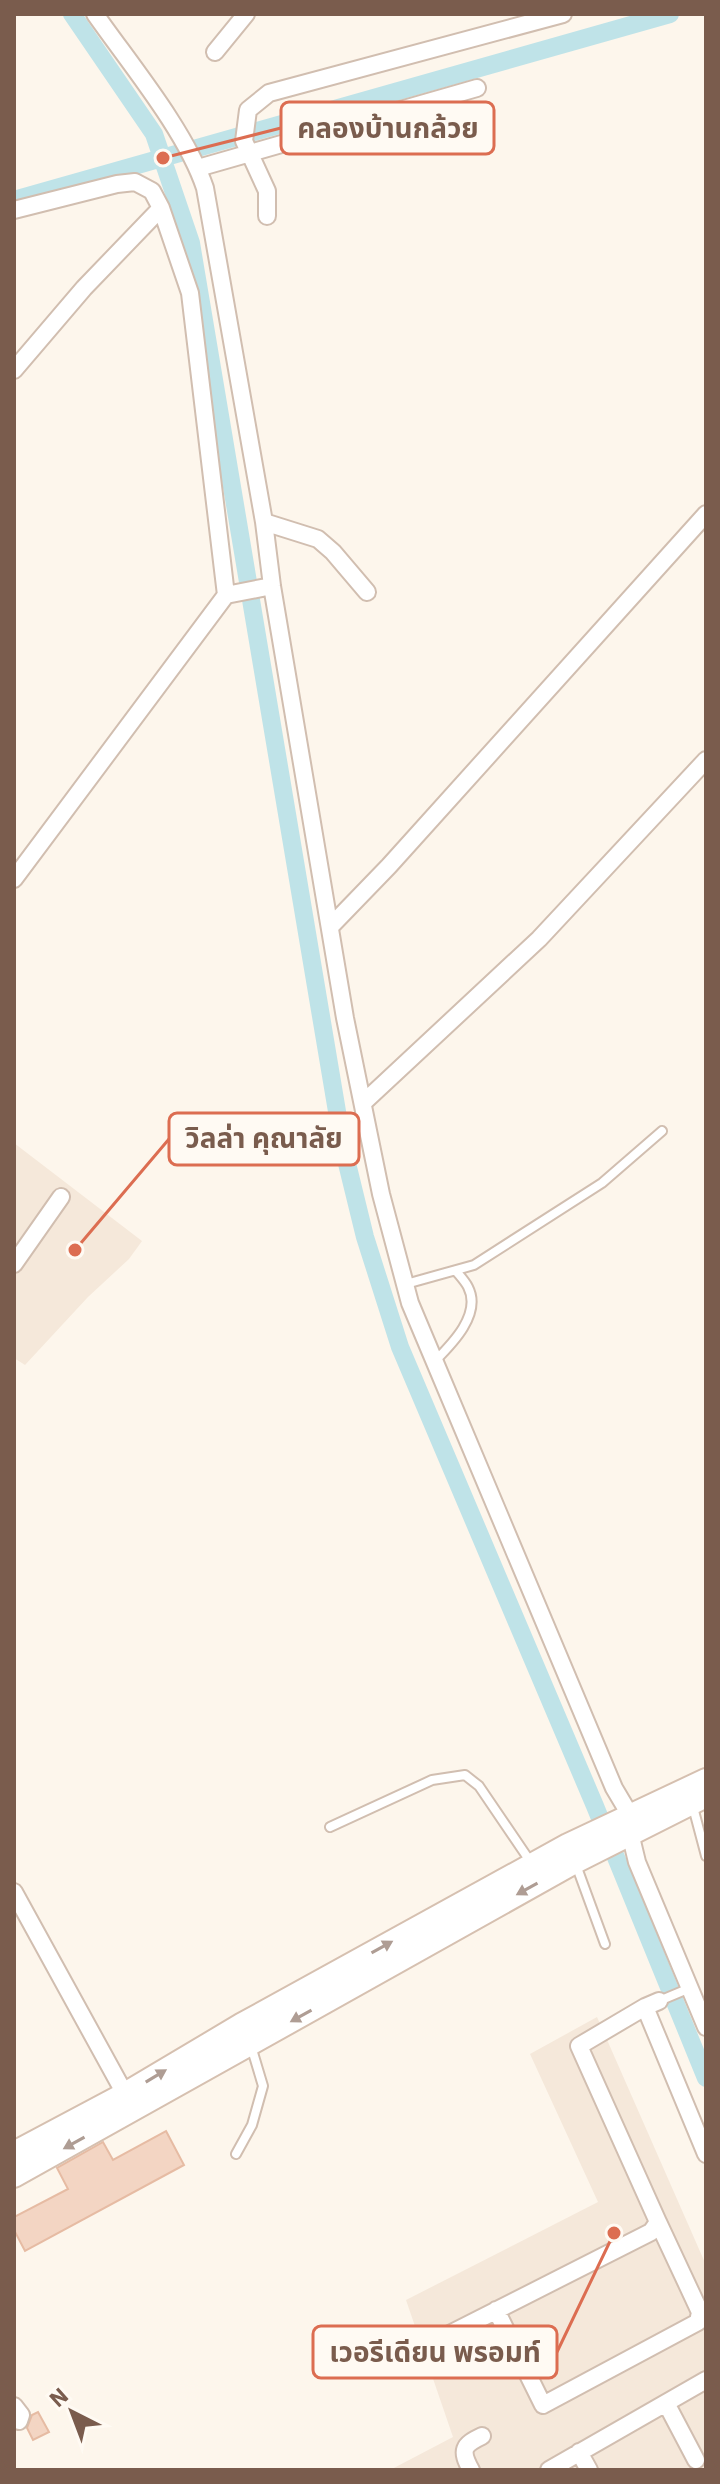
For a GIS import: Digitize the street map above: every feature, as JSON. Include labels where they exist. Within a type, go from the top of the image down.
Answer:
[{"type":"street","points":[[95,14],[179,137],[195,163],[205,188],[264,522],[268,586],[345,1018],[381,1194],[410,1303],[614,1788],[615,1832],[637,1862],[686,1990],[706,2027]]},
{"type":"street","points":[[215,52],[246,14]]},
{"type":"street","points":[[267,216],[267,191],[247,148],[248,110],[269,93],[563,14]]},
{"type":"street","points":[[195,163],[477,88]]},
{"type":"street","points":[[14,210],[117,184],[135,182],[152,191],[161,208],[190,293],[232,593]]},
{"type":"street","points":[[14,370],[84,288],[161,208]]},
{"type":"street","points":[[330,927],[363,895],[706,514]]},
{"type":"street","points":[[264,522],[318,539],[367,592]]},
{"type":"street","points":[[14,879],[232,593],[268,586]]},
{"type":"street","points":[[363,1103],[539,939],[706,760]]},
{"type":"street","points":[[14,1264],[61,1197]]},
{"type":"street","points":[[14,2176],[575,1862],[615,1832],[706,1780]]},
{"type":"street","points":[[14,2153],[125,2094],[241,2025],[532,1864],[699,1799]]},
{"type":"street","points":[[14,1892],[125,2094]]},
{"type":"street","points":[[496,2310],[543,2405],[702,2330],[700,2312],[579,2046],[652,2004],[706,2154]]},
{"type":"street","points":[[436,2341],[651,2232],[658,2222]]},
{"type":"street","points":[[549,2470],[706,2380]]},
{"type":"street","points":[[666,2403],[696,2460]]},
{"type":"street","points":[[471,2470],[464,2458],[464,2449],[468,2443],[482,2436]]},
{"type":"street","points":[[579,2452],[589,2470]]},
{"type":"lane","points":[[405,1284],[474,1265],[602,1183],[662,1131]]},
{"type":"lane","points":[[435,1361],[459,1336],[470,1309],[470,1289],[456,1271]]},
{"type":"lane","points":[[330,1827],[432,1780],[465,1775],[479,1786],[532,1864]]},
{"type":"lane","points":[[699,1799],[705,1850]]},
{"type":"lane","points":[[575,1862],[605,1944]]},
{"type":"lane","points":[[652,2004],[686,1990]]},
{"type":"lane","points":[[236,2154],[252,2125],[263,2086],[250,2045]]},
{"type":"shaded area","points":[[14,1143],[142,1241],[129,1259],[88,1297],[25,1365],[14,1358]]},
{"type":"shaded area","points":[[597,2017],[706,2265],[706,2467],[700,2470],[390,2470],[453,2437],[406,2300],[598,2202],[530,2054]]},
{"type":"building","points":[[166,2131],[184,2165],[25,2251],[14,2230],[14,2217],[68,2189],[57,2168],[103,2142],[113,2160]]},
{"type":"building","points":[[38,2412],[49,2432],[33,2440],[27,2428],[32,2415]]},
{"type":"waterway","points":[[72,14],[154,134],[191,243],[343,1147],[365,1237],[400,1347],[595,1806],[706,2078]]},
{"type":"waterway","points":[[14,200],[670,14]]},
{"type":"place","name":"คลองบ้านกล้วย","points":[[163,158]]},
{"type":"place","name":"วิลล่า คุณาลัย","points":[[75,1250]]},
{"type":"place","name":"เวอรีเดียน พรอมท์","points":[[614,2233]]}]
